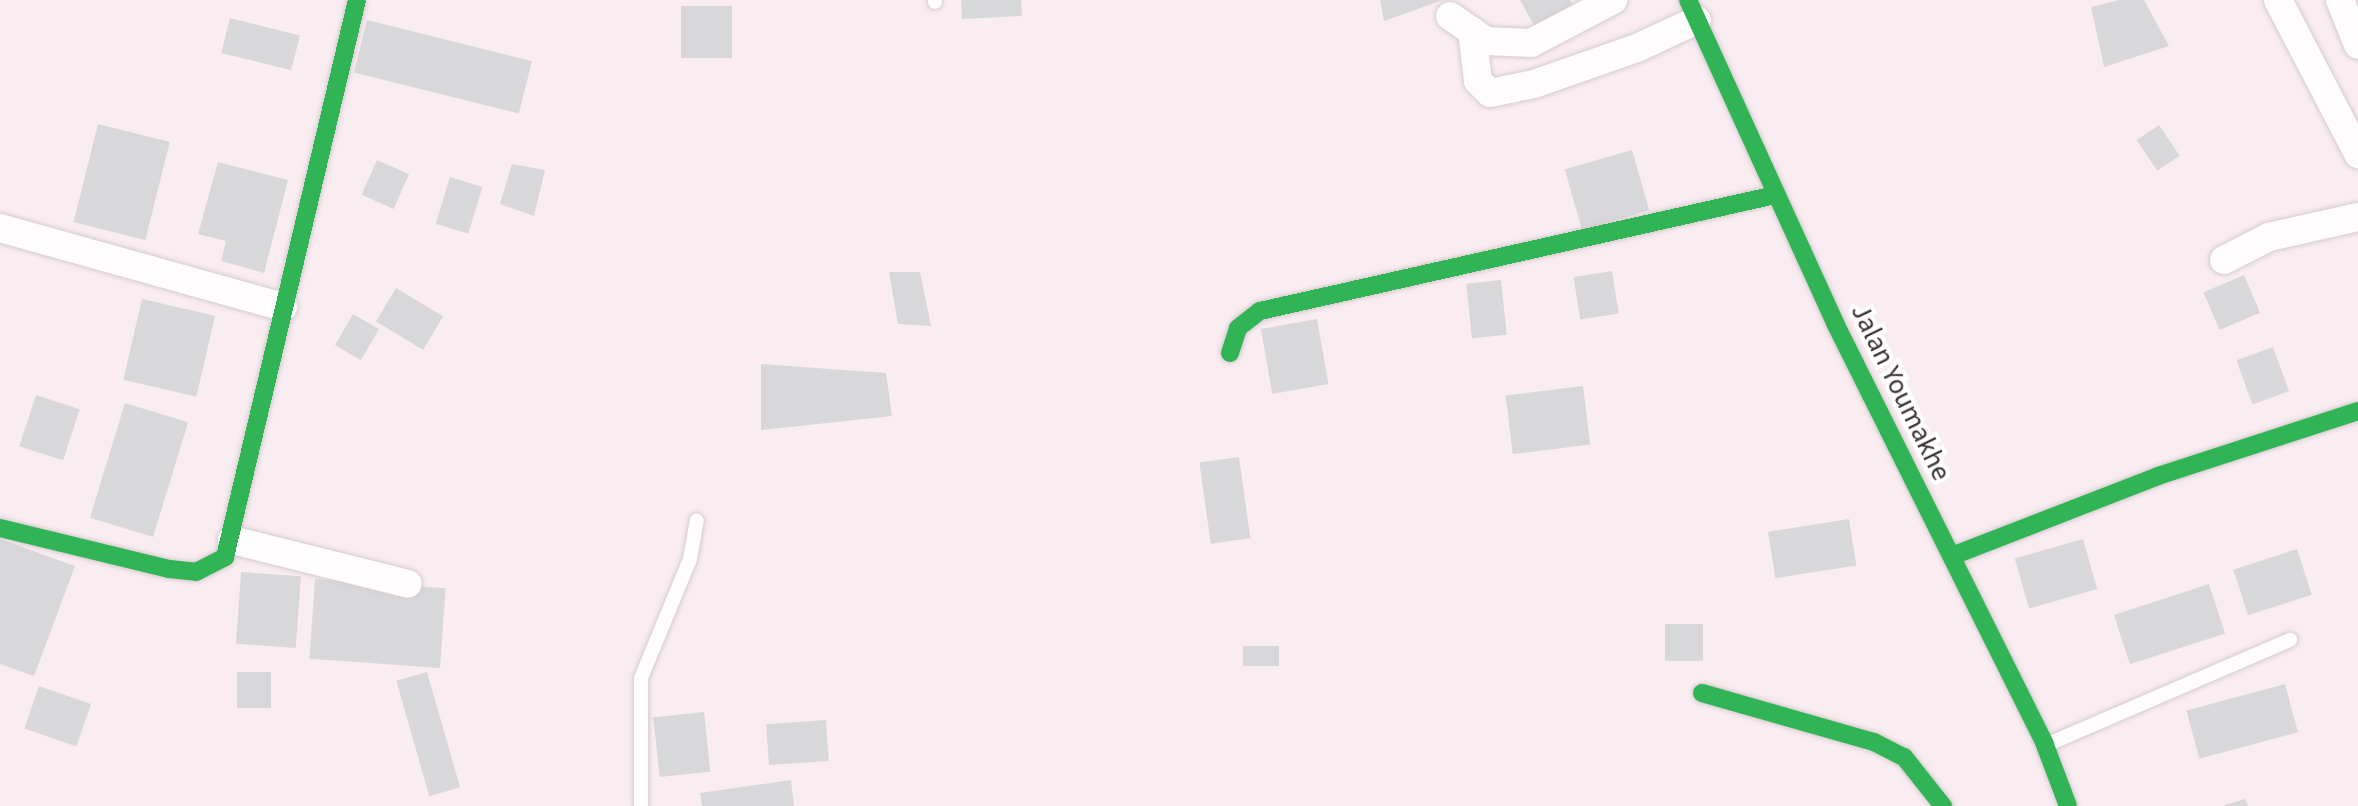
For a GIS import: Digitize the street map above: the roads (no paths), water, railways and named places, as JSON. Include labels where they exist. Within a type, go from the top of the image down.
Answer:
[{"type":"street","points":[[0,528],[196,572],[225,557],[232,540],[283,307],[357,0]]},
{"type":"street","points":[[1613,0],[1531,43],[1506,45],[1461,24],[1478,81],[1490,93],[1564,74],[1693,10]]},
{"type":"street","points":[[2278,0],[2358,154]]},
{"type":"street","points":[[2340,0],[2358,45]]},
{"type":"street","name":"Jalan Youmakhe","points":[[1693,10],[1775,195],[2045,745],[2068,806]]},
{"type":"street","points":[[1230,353],[1238,328],[1260,311],[1775,195]]},
{"type":"street","points":[[2224,260],[2269,237],[2358,217]]},
{"type":"street","points":[[0,228],[283,307]]},
{"type":"street","points":[[1952,556],[2158,476],[2358,411]]},
{"type":"street","points":[[232,540],[408,584]]},
{"type":"street","points":[[1702,693],[1874,742],[1904,757],[1943,806]]},
{"type":"lane","points":[[641,806],[641,678],[690,559],[697,521]]},
{"type":"lane","points":[[2045,745],[2290,640]]}]
